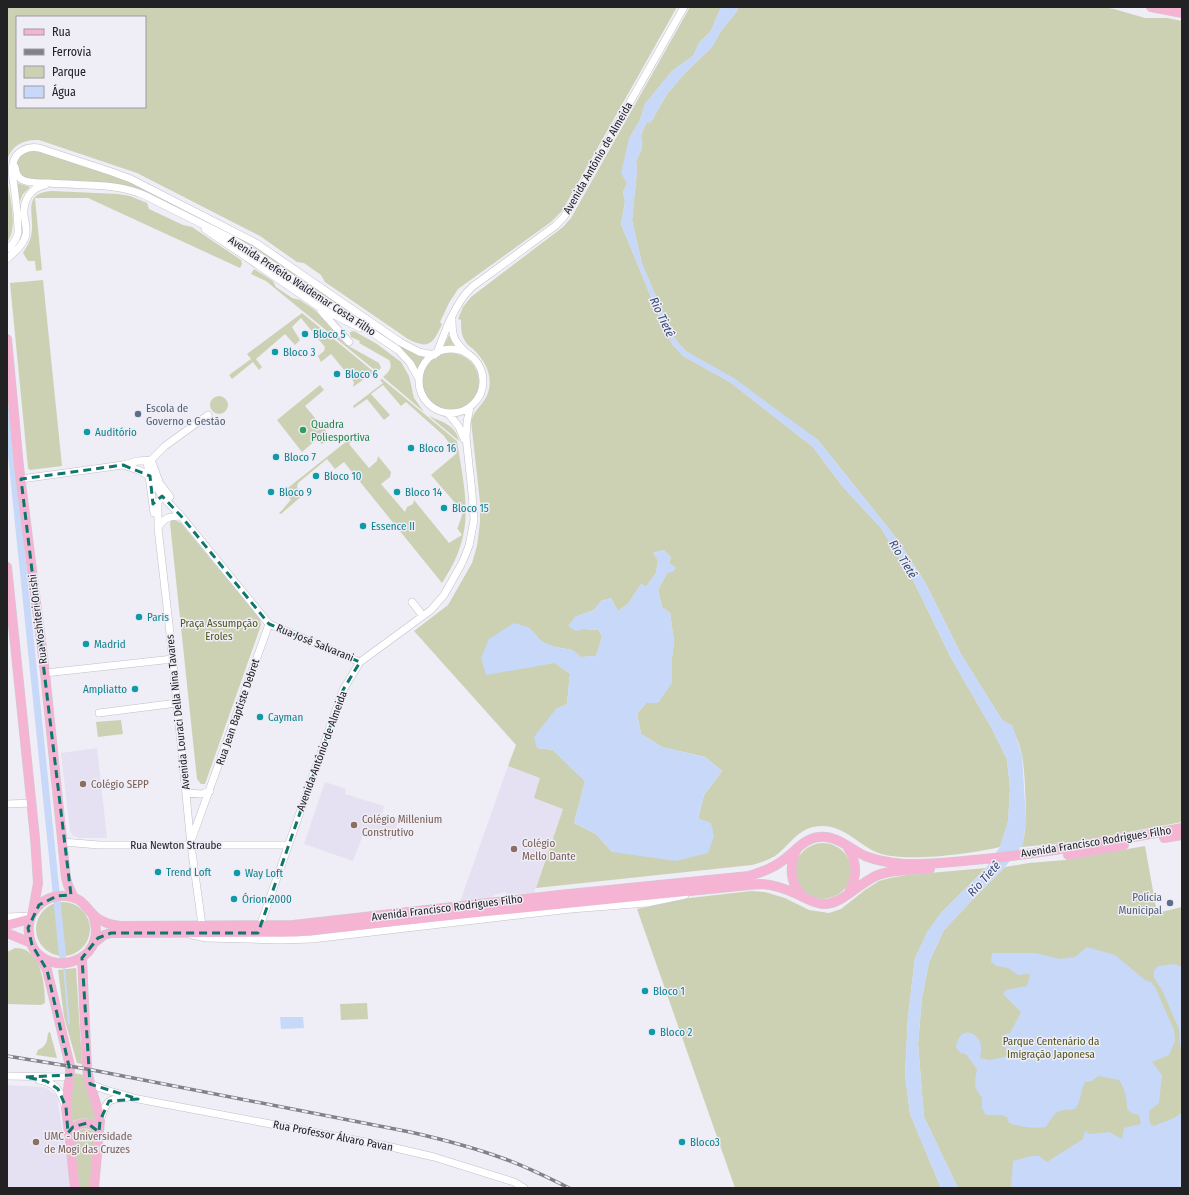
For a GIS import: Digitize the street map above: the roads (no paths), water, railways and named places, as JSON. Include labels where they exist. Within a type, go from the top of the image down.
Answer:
[{"type":"main road","points":[[1151,7],[1182,13]]},
{"type":"main road","name":"Rua Yoshiteri Onishi","points":[[7,339],[21,479],[45,674],[66,878],[74,898]]},
{"type":"main road","points":[[7,566],[32,803],[38,882],[28,928],[29,937],[33,946],[47,970],[70,1072],[66,1107],[75,1188]]},
{"type":"main road","name":"Avenida Francisco Rodrigues Filho","points":[[1030,857],[1182,828]]},
{"type":"main road","name":"Avenida Francisco Rodrigues Filho","points":[[74,898],[83,902],[92,913],[102,921],[111,925],[202,925],[297,932],[759,884],[776,886],[813,902],[825,904],[841,899],[868,880],[885,873],[976,862],[1080,853],[1182,835]]},
{"type":"main road","name":"Avenida Francisco Rodrigues Filho","points":[[82,958],[95,942],[104,935],[111,933],[182,933],[259,929],[559,895],[749,876],[773,867],[798,849],[803,843],[817,837],[827,836],[834,838],[866,856],[886,862],[904,864],[976,862]]},
{"type":"main road","points":[[846,845],[852,853],[856,868],[856,876],[849,893]]},
{"type":"main road","points":[[798,849],[791,865],[791,872],[795,888],[805,899]]},
{"type":"main road","points":[[7,926],[31,916],[39,905],[47,899],[57,896],[74,898]]},
{"type":"main road","points":[[92,913],[96,922],[97,932],[95,942]]},
{"type":"main road","points":[[7,932],[33,946],[40,955],[49,961],[60,964],[72,963],[82,958],[87,1069],[100,1121],[94,1188]]},
{"type":"main road","points":[[68,1133],[73,1127],[87,1123],[97,1127],[99,1132]]},
{"type":"street","name":"Avenida Antônio de Almeida","points":[[466,447],[459,427],[448,413],[438,410],[430,405],[424,398],[420,389],[419,379],[424,365],[435,354],[444,332],[460,301],[472,287],[555,226],[564,217],[684,7]]},
{"type":"street","points":[[7,249],[13,245],[17,238],[18,232],[12,165],[16,157],[24,149],[31,147],[39,148],[131,179],[247,237],[400,342],[418,352],[435,354],[445,350],[453,350],[461,351],[468,355]]},
{"type":"street","points":[[16,157],[16,172],[21,179],[30,182],[57,184]]},
{"type":"street","points":[[7,259],[17,250],[26,235],[24,209],[26,199],[29,194],[37,187],[57,184]]},
{"type":"street","name":"Avenida Prefeito Waldemar Costa Filho","points":[[57,184],[121,187],[141,194],[234,240],[376,335],[404,356],[419,379]]},
{"type":"street","points":[[187,216],[250,261],[334,316],[376,335]]},
{"type":"street","points":[[309,300],[328,318],[349,342],[346,337],[345,330],[348,326],[355,326]]},
{"type":"street","name":"Avenida Antônio de Almeida","points":[[259,929],[343,690],[354,669],[360,662],[431,610],[444,595],[459,569],[469,546],[474,520],[466,447],[466,429],[470,407],[476,401],[480,393],[482,376],[480,368],[475,361],[454,339],[452,334],[452,318]]},
{"type":"street","points":[[448,413],[463,411],[470,407]]},
{"type":"street","points":[[21,479],[149,460],[165,446],[208,416]]},
{"type":"street","points":[[149,460],[155,522],[158,528]]},
{"type":"street","points":[[149,460],[165,496]]},
{"type":"street","points":[[123,465],[150,476],[165,496],[179,508],[181,516],[269,624]]},
{"type":"street","points":[[158,528],[158,502],[165,496]]},
{"type":"street","points":[[158,528],[161,522],[168,518],[172,516],[181,516]]},
{"type":"street","name":"Avenida Louraci Della Nina Tavares","points":[[158,528],[173,659],[191,843],[202,925]]},
{"type":"street","points":[[412,602],[423,616]]},
{"type":"street","name":"Rua José Salvarani","points":[[269,624],[360,662]]},
{"type":"street","name":"Rua Jean Baptiste Debret","points":[[191,843],[269,624]]},
{"type":"street","points":[[45,674],[173,659]]},
{"type":"street","points":[[99,713],[177,702]]},
{"type":"street","points":[[186,793],[201,794],[210,791]]},
{"type":"street","points":[[7,804],[32,803]]},
{"type":"street","name":"Rua Newton Straube","points":[[63,842],[99,845],[191,843],[288,845]]},
{"type":"street","points":[[182,933],[206,938],[280,940],[312,938],[571,909],[647,903],[743,885]]},
{"type":"street","points":[[7,917],[31,916]]},
{"type":"street","points":[[7,1076],[63,1077],[70,1072]]},
{"type":"street","points":[[25,1077],[54,1084],[66,1107]]},
{"type":"street","name":"Rua Professor Álvaro Pavan","points":[[90,1084],[138,1099],[343,1137],[418,1153],[514,1182],[524,1188]]},
{"type":"street","name":"Rua Professor Álvaro Pavan","points":[[100,1121],[107,1104],[112,1099],[138,1099]]},
{"type":"water","name":"Rio Tietê","points":[[721,7],[738,7],[737,11],[721,31],[712,47],[685,73],[667,94],[651,122],[646,123],[641,134],[642,148],[636,162],[637,170],[632,220],[642,264],[672,334],[679,344],[686,351],[734,378],[818,440],[897,539],[925,582],[961,654],[1002,720],[1012,725],[1022,755],[1026,819],[1023,844],[1005,867],[944,930],[929,962],[922,998],[918,1044],[924,1117],[958,1188],[941,1188],[910,1114],[905,1075],[908,1017],[915,958],[928,931],[940,914],[986,868],[1000,847],[1008,821],[1010,789],[1007,759],[991,727],[950,656],[914,582],[881,528],[843,487],[813,447],[730,382],[683,356],[673,345],[667,336],[621,224],[625,202],[623,192],[627,184],[621,173],[629,139],[640,120],[645,104],[672,71],[693,56],[699,43],[711,31]]},
{"type":"water","points":[[664,550],[671,558],[669,563],[676,568],[673,572],[667,573],[658,590],[662,607],[670,613],[674,642],[672,657],[672,683],[658,703],[646,703],[637,714],[641,734],[662,747],[705,757],[722,771],[704,795],[698,818],[711,823],[714,836],[708,853],[676,861],[612,852],[596,834],[574,823],[585,781],[553,750],[537,748],[534,737],[556,709],[567,704],[570,674],[555,663],[486,675],[481,658],[489,639],[514,623],[528,627],[542,642],[555,647],[572,650],[581,657],[596,656],[602,637],[599,630],[585,629],[576,631],[568,626],[575,617],[594,610],[601,601],[611,598],[618,611],[628,604],[641,584],[646,587],[656,573],[658,560],[653,553]]},
{"type":"water","points":[[1087,947],[1115,955],[1145,980],[1151,982],[1156,989],[1174,1030],[1175,1041],[1169,1055],[1152,1062],[1162,1075],[1159,1103],[1149,1111],[1150,1124],[1154,1126],[1172,1119],[1182,1112],[1182,1188],[1011,1187],[1013,1161],[1031,1156],[1039,1156],[1047,1162],[1083,1139],[1085,1130],[1089,1134],[1109,1132],[1122,1139],[1124,1128],[1141,1124],[1139,1115],[1131,1113],[1127,1109],[1127,1101],[1123,1087],[1119,1080],[1098,1076],[1092,1081],[1085,1082],[1079,1102],[1075,1109],[1057,1112],[1046,1127],[1032,1128],[1018,1126],[1009,1123],[1007,1117],[985,1114],[982,1108],[982,1097],[975,1087],[977,1069],[966,1054],[960,1053],[956,1047],[961,1035],[967,1032],[976,1036],[980,1042],[980,1058],[989,1060],[1009,1056],[1005,1045],[1005,1034],[1010,1033],[1021,1012],[1003,994],[1006,990],[1027,986],[1030,975],[1018,975],[1008,968],[997,966],[991,962],[992,953],[1035,953],[1060,959],[1075,957]]},
{"type":"water","points":[[1175,964],[1182,967],[1182,1053],[1179,1029],[1162,990],[1154,978],[1154,971],[1158,966]]},
{"type":"water","points":[[280,1017],[303,1017],[304,1028],[281,1029]]},
{"type":"waterway","points":[[7,411],[63,960]]},
{"type":"waterway","points":[[64,967],[69,1024]]},
{"type":"railway","points":[[7,1056],[87,1069],[445,1140],[528,1168],[569,1188]]},
{"type":"place","name":"Bloco 5","points":[[305,334]]},
{"type":"place","name":"Bloco 3","points":[[275,352]]},
{"type":"place","name":"Bloco 6","points":[[337,374]]},
{"type":"place","name":"Escola de Governo e Gestão","points":[[138,414]]},
{"type":"place","name":"Quadra Poliesportiva","points":[[303,430]]},
{"type":"place","name":"Auditório","points":[[87,432]]},
{"type":"place","name":"Bloco 16","points":[[411,448]]},
{"type":"place","name":"Bloco 7","points":[[276,457]]},
{"type":"place","name":"Bloco 10","points":[[316,476]]},
{"type":"place","name":"Bloco 9","points":[[271,492]]},
{"type":"place","name":"Bloco 14","points":[[397,492]]},
{"type":"place","name":"Bloco 15","points":[[444,508]]},
{"type":"place","name":"Essence II","points":[[363,526]]},
{"type":"place","name":"Paris","points":[[139,617]]},
{"type":"place","name":"Madrid","points":[[86,644]]},
{"type":"place","name":"Ampliatto","points":[[135,689]]},
{"type":"place","name":"Cayman","points":[[260,717]]},
{"type":"place","name":"Colégio SEPP","points":[[83,784]]},
{"type":"place","name":"Colégio Millenium Construtivo","points":[[354,825]]},
{"type":"place","name":"Colégio Mello Dante","points":[[514,849]]},
{"type":"place","name":"Trend Loft","points":[[158,872]]},
{"type":"place","name":"Way Loft","points":[[237,873]]},
{"type":"place","name":"Órion 2000","points":[[234,899]]},
{"type":"place","name":"Polícia Municipal","points":[[1170,903]]},
{"type":"place","name":"Bloco 1","points":[[645,991]]},
{"type":"place","name":"Bloco 2","points":[[652,1032]]},
{"type":"place","name":"UMC - Universidade de Mogi das Cruzes","points":[[36,1142]]},
{"type":"place","name":"Bloco3","points":[[682,1142]]},
{"type":"park label","name":"Praça Assumpção Eroles","points":[[219,629]]},
{"type":"park label","name":"Parque Centenário da Imigração Japonesa","points":[[1051,1047]]}]
